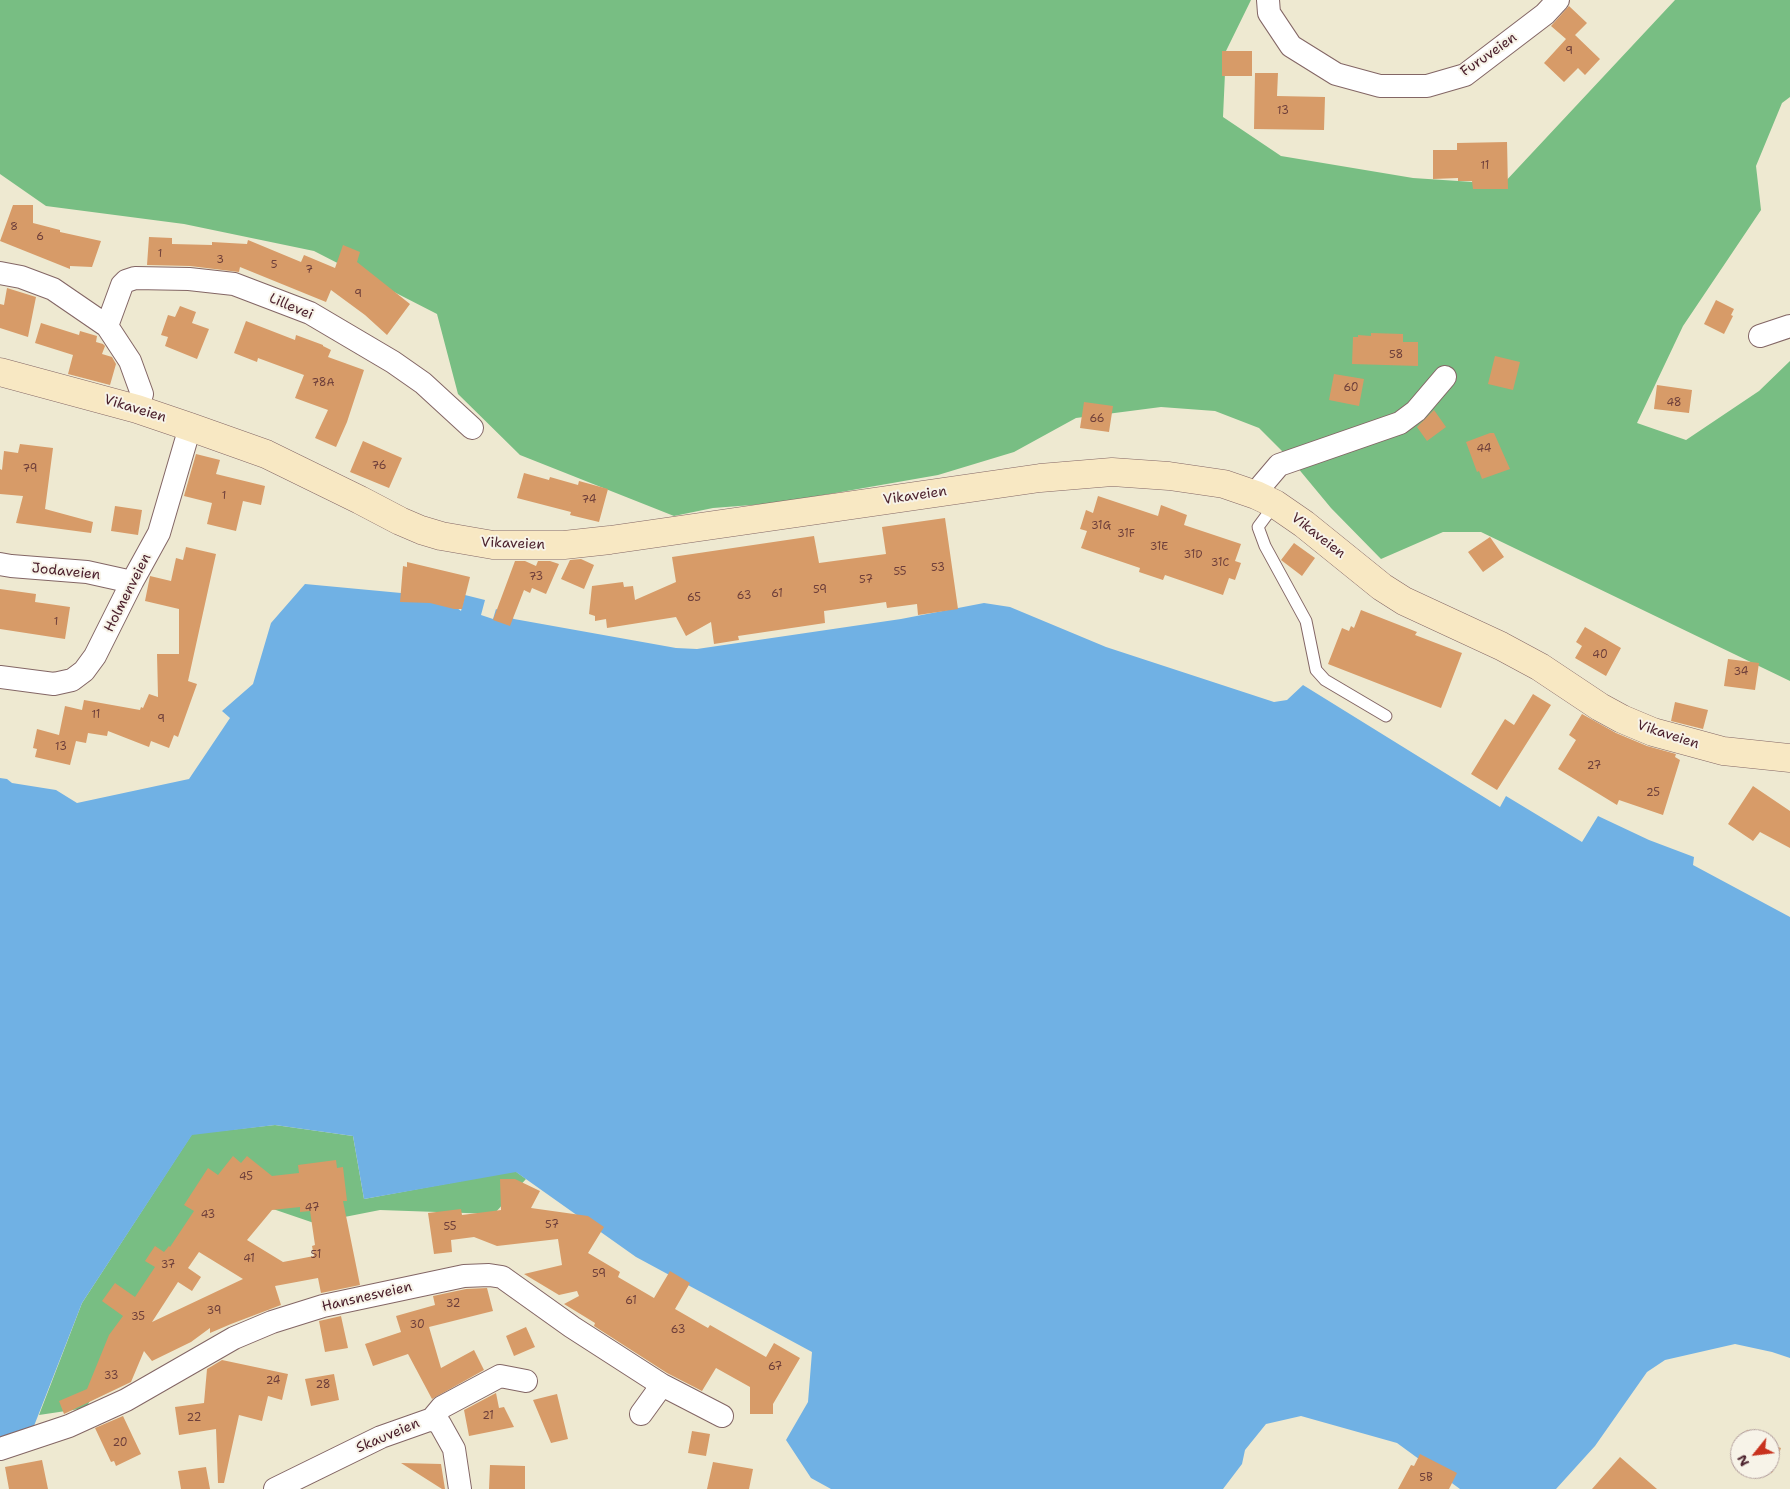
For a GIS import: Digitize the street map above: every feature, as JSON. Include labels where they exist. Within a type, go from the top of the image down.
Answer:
[{"type":"main road","name":"Vikaveien","points":[[0,372],[137,409],[190,427],[266,454],[421,530],[441,536],[493,545],[564,545],[610,540],[1040,478],[1112,472],[1195,479],[1224,484],[1266,499],[1304,524],[1382,587],[1404,601],[1501,646],[1540,667],[1622,719],[1653,732],[1723,751],[1790,758]]},
{"type":"street","name":"Furuveien","points":[[1268,0],[1269,13],[1291,46],[1336,74],[1380,86],[1427,86],[1465,75],[1545,14],[1558,0]]},
{"type":"street","points":[[0,273],[21,277],[53,289],[106,326],[130,361],[142,394],[137,409]]},
{"type":"street","name":"Lillevei","points":[[106,326],[122,285],[126,281],[135,278],[189,279],[234,284],[310,313],[385,357],[423,383],[472,428]]},
{"type":"street","points":[[1760,336],[1790,326]]},
{"type":"street","points":[[1266,499],[1262,485],[1279,465],[1400,423],[1416,411],[1445,377]]},
{"type":"street","name":"Holmenveien","points":[[0,677],[54,684],[72,680],[84,671],[95,656],[159,533],[190,427]]},
{"type":"street","name":"Jodaveien","points":[[0,564],[87,572],[132,582]]},
{"type":"street","name":"Hansnesveien","points":[[0,1449],[70,1426],[110,1407],[234,1338],[272,1322],[323,1306],[464,1276],[489,1275],[502,1277],[572,1327],[662,1385],[722,1416]]},
{"type":"street","points":[[432,1419],[442,1406],[500,1376],[526,1381]]},
{"type":"street","points":[[641,1414],[662,1385]]},
{"type":"street","name":"Skauveien","points":[[275,1489],[381,1437],[432,1419],[440,1424],[454,1448],[460,1489]]},
{"type":"lane","points":[[1266,499],[1258,527],[1265,546],[1306,621],[1316,670],[1325,680],[1386,716]]},
{"type":"green space","points":[[0,0],[1251,0],[1226,51],[1223,117],[1281,156],[1413,178],[1503,184],[1675,0],[1790,0],[1790,97],[1782,103],[1756,166],[1761,210],[1683,326],[1637,423],[1686,440],[1759,391],[1790,361],[1790,681],[1481,532],[1443,532],[1381,559],[1331,508],[1292,461],[1259,428],[1215,411],[1161,407],[1076,418],[1014,452],[938,475],[778,503],[713,508],[674,516],[520,455],[458,394],[437,314],[314,251],[184,224],[46,206],[0,174]]},
{"type":"green space","points":[[275,1125],[353,1136],[364,1199],[515,1171],[526,1179],[494,1214],[380,1210],[314,1223],[232,1195],[161,1268],[86,1408],[39,1415],[82,1303],[192,1134]]},
{"type":"water","points":[[305,584],[440,595],[461,611],[465,595],[485,600],[481,615],[493,619],[496,609],[514,619],[676,648],[697,649],[901,619],[984,603],[1010,607],[1106,647],[1274,702],[1287,700],[1303,685],[1500,807],[1506,796],[1582,842],[1598,816],[1649,840],[1694,857],[1693,865],[1790,917],[1790,1358],[1735,1344],[1665,1360],[1647,1372],[1595,1446],[1556,1489],[1460,1489],[1397,1443],[1301,1416],[1266,1424],[1245,1450],[1242,1464],[1223,1489],[831,1489],[811,1478],[786,1440],[808,1402],[812,1352],[636,1257],[516,1172],[364,1199],[353,1136],[275,1125],[192,1135],[82,1303],[32,1431],[0,1437],[0,778],[7,779],[12,783],[56,790],[77,803],[189,779],[230,718],[222,711],[253,684],[271,623]]},
{"type":"building","points":[[1569,6],[1587,23],[1575,35],[1600,59],[1585,75],[1578,68],[1564,82],[1544,63],[1566,39],[1551,26]]},
{"type":"building","points":[[1222,51],[1252,51],[1252,76],[1222,76]]},
{"type":"building","points":[[1255,73],[1278,73],[1277,96],[1325,97],[1324,130],[1254,129]]},
{"type":"building","points":[[1507,142],[1508,189],[1473,189],[1472,181],[1458,181],[1458,178],[1433,179],[1433,150],[1457,150],[1457,143]]},
{"type":"building","points":[[13,205],[33,205],[33,223],[60,230],[60,232],[101,241],[92,267],[70,266],[70,269],[0,241]]},
{"type":"building","points":[[149,237],[172,238],[172,244],[212,245],[212,242],[247,244],[248,240],[301,262],[304,255],[335,268],[343,245],[360,252],[357,262],[410,304],[387,335],[365,315],[331,290],[326,302],[240,267],[239,272],[190,266],[147,265]]},
{"type":"building","points":[[7,288],[36,297],[28,337],[0,328],[0,304],[4,305]]},
{"type":"building","points":[[1716,300],[1734,309],[1731,315],[1733,316],[1724,334],[1704,324]]},
{"type":"building","points":[[180,306],[196,312],[192,323],[209,329],[197,359],[165,346],[168,337],[161,335],[168,315],[175,317]]},
{"type":"building","points":[[246,321],[295,340],[296,335],[323,345],[331,350],[328,357],[364,370],[347,422],[336,447],[315,438],[328,410],[295,398],[304,375],[258,358],[257,362],[234,353]]},
{"type":"building","points":[[41,323],[79,335],[80,331],[97,336],[96,342],[105,346],[102,354],[112,357],[116,364],[110,385],[68,374],[73,355],[35,343]]},
{"type":"building","points":[[1371,333],[1403,334],[1403,342],[1418,342],[1418,366],[1352,364],[1353,337],[1358,337],[1358,335],[1371,336]]},
{"type":"building","points":[[1495,356],[1520,362],[1513,390],[1488,384]]},
{"type":"building","points":[[1334,374],[1364,379],[1359,406],[1329,400]]},
{"type":"building","points":[[1657,385],[1692,390],[1689,413],[1654,409]]},
{"type":"building","points":[[1084,402],[1113,406],[1109,432],[1080,428]]},
{"type":"building","points":[[1434,410],[1446,427],[1427,441],[1417,427]]},
{"type":"building","points":[[1494,433],[1510,469],[1482,479],[1479,471],[1477,472],[1466,442]]},
{"type":"building","points":[[363,441],[402,458],[389,488],[350,472]]},
{"type":"building","points":[[20,444],[53,448],[45,509],[93,522],[91,533],[16,523],[23,496],[0,494],[0,469],[2,470],[4,451],[18,453]]},
{"type":"building","points":[[196,454],[220,460],[216,474],[265,486],[261,505],[243,501],[236,531],[207,524],[212,503],[184,496]]},
{"type":"building","points":[[524,473],[549,480],[550,477],[578,485],[579,481],[608,489],[599,522],[570,515],[571,512],[517,498]]},
{"type":"building","points":[[1098,496],[1158,516],[1161,505],[1187,515],[1184,525],[1241,544],[1235,561],[1241,563],[1235,580],[1229,578],[1223,595],[1165,575],[1163,580],[1139,572],[1140,568],[1081,548],[1087,531],[1080,529],[1086,510],[1093,513]]},
{"type":"building","points":[[115,506],[142,510],[138,535],[111,531]]},
{"type":"building","points":[[945,518],[958,609],[918,615],[917,604],[887,608],[886,602],[824,611],[825,623],[738,636],[739,640],[714,644],[711,622],[686,636],[676,617],[607,628],[606,619],[595,621],[595,616],[589,614],[592,586],[623,582],[624,587],[633,586],[635,600],[676,582],[672,557],[814,536],[819,563],[886,554],[882,527]]},
{"type":"building","points":[[1490,537],[1504,557],[1483,572],[1468,552]]},
{"type":"building","points":[[1294,543],[1315,558],[1302,576],[1281,560]]},
{"type":"building","points":[[186,547],[216,554],[188,681],[197,684],[178,737],[174,735],[169,748],[151,741],[149,747],[108,731],[107,736],[88,733],[86,743],[76,741],[70,765],[35,757],[37,749],[33,748],[37,729],[59,735],[65,706],[82,710],[84,700],[140,710],[141,707],[143,708],[149,694],[158,697],[157,654],[179,654],[179,609],[145,601],[150,576],[171,581],[176,558],[183,560]]},
{"type":"building","points":[[581,559],[594,565],[584,589],[561,579],[570,560]]},
{"type":"building","points":[[515,561],[525,561],[536,566],[538,561],[550,561],[559,564],[546,594],[532,588],[530,593],[524,590],[510,626],[493,620]]},
{"type":"building","points":[[407,562],[470,577],[462,609],[430,603],[400,602],[403,566],[407,567]]},
{"type":"building","points":[[0,589],[36,594],[35,602],[70,607],[65,639],[0,629]]},
{"type":"building","points":[[1361,610],[1417,632],[1415,635],[1462,653],[1441,708],[1328,664],[1342,628],[1349,631],[1351,626],[1354,628]]},
{"type":"building","points":[[1585,627],[1621,648],[1606,676],[1575,658],[1582,646],[1576,642]]},
{"type":"building","points":[[1728,659],[1759,663],[1755,690],[1724,686]]},
{"type":"building","points":[[1533,694],[1551,705],[1497,790],[1471,774],[1505,719],[1514,725]]},
{"type":"building","points":[[1675,702],[1708,710],[1703,729],[1671,721]]},
{"type":"building","points":[[1582,714],[1616,733],[1647,746],[1676,754],[1675,757],[1680,760],[1663,815],[1619,800],[1617,805],[1558,769],[1576,740],[1569,735]]},
{"type":"building","points":[[1753,786],[1790,811],[1790,848],[1760,832],[1753,841],[1728,824]]},
{"type":"building","points":[[233,1156],[241,1163],[247,1156],[272,1176],[299,1173],[298,1165],[336,1160],[337,1168],[343,1167],[347,1201],[343,1201],[360,1285],[321,1293],[318,1278],[275,1286],[281,1305],[210,1333],[210,1328],[191,1342],[152,1361],[144,1351],[131,1382],[64,1414],[59,1401],[87,1389],[109,1335],[123,1316],[102,1301],[115,1283],[135,1297],[155,1267],[145,1261],[155,1246],[164,1252],[170,1247],[194,1211],[184,1205],[208,1168],[218,1175]],"holes":[[[300,1207],[300,1212],[310,1211],[315,1245],[312,1246],[314,1256],[283,1262],[247,1240],[272,1210]],[[199,1252],[243,1279],[152,1322],[178,1282],[192,1291],[201,1277],[188,1268]]]},
{"type":"building","points":[[500,1179],[515,1179],[540,1191],[531,1208],[588,1216],[604,1227],[588,1253],[620,1272],[618,1277],[654,1298],[670,1271],[690,1283],[675,1309],[708,1328],[710,1325],[766,1357],[774,1343],[800,1358],[773,1404],[773,1414],[750,1414],[750,1387],[716,1368],[702,1391],[667,1373],[594,1326],[595,1323],[564,1304],[579,1296],[577,1291],[559,1295],[524,1274],[562,1265],[558,1239],[497,1246],[474,1237],[451,1240],[452,1252],[434,1254],[428,1213],[461,1209],[462,1215],[501,1210]]},
{"type":"building","points":[[487,1288],[493,1311],[429,1327],[441,1368],[474,1350],[484,1370],[432,1399],[408,1354],[373,1366],[365,1344],[401,1332],[396,1316],[435,1305],[433,1296],[466,1289]]},
{"type":"building","points":[[341,1316],[348,1348],[325,1352],[319,1321]]},
{"type":"building","points":[[526,1327],[535,1347],[514,1356],[506,1336]]},
{"type":"building","points":[[222,1360],[288,1374],[282,1400],[268,1396],[262,1421],[239,1415],[224,1483],[218,1483],[216,1429],[179,1435],[175,1407],[204,1403],[207,1369]]},
{"type":"building","points":[[334,1374],[339,1400],[311,1406],[305,1379]]},
{"type":"building","points":[[496,1393],[499,1408],[504,1407],[514,1427],[469,1436],[464,1410]]},
{"type":"building","points":[[557,1394],[568,1439],[551,1443],[533,1400]]},
{"type":"building","points":[[123,1416],[141,1454],[116,1466],[114,1461],[111,1462],[95,1428]]},
{"type":"building","points":[[692,1431],[710,1434],[706,1456],[688,1453]]},
{"type":"building","points":[[1420,1454],[1457,1473],[1449,1489],[1398,1489],[1411,1465],[1414,1466]]},
{"type":"building","points":[[1620,1457],[1657,1489],[1592,1489]]},
{"type":"building","points":[[42,1460],[48,1489],[9,1489],[5,1467]]},
{"type":"building","points":[[713,1462],[753,1469],[749,1489],[707,1489]]},
{"type":"building","points":[[401,1463],[441,1464],[445,1489],[442,1489]]},
{"type":"building","points":[[490,1465],[525,1466],[525,1489],[489,1489]]},
{"type":"building","points":[[206,1467],[210,1489],[181,1489],[178,1471]]}]
